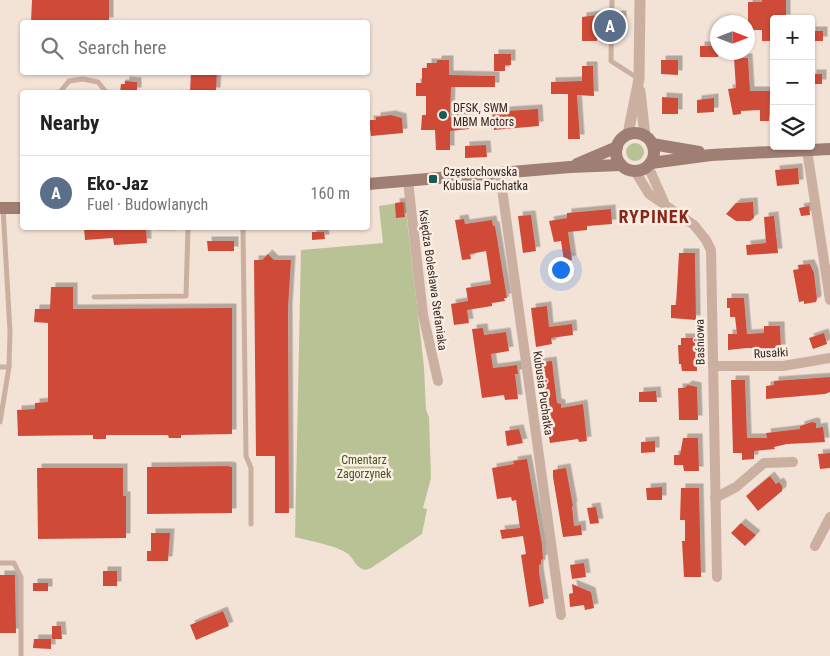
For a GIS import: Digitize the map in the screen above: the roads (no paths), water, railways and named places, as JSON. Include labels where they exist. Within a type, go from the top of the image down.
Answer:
[{"type":"main road","points":[[622,165],[617,156],[617,147],[621,139],[628,134],[640,134],[649,140],[711,154]]},
{"type":"main road","points":[[649,140],[654,154],[650,165]]},
{"type":"main road","points":[[570,167],[617,147]]},
{"type":"main road","points":[[815,150],[830,149]]},
{"type":"main road","points":[[370,184],[570,167],[622,165],[635,171],[650,165],[711,154],[807,150]]},
{"type":"main road","points":[[1,208],[20,208]]},
{"type":"street","points":[[640,0],[639,79],[649,140]]},
{"type":"street","points":[[628,134],[639,79]]},
{"type":"street","points":[[807,150],[830,300]]},
{"type":"street","name":"Baśniowa","points":[[650,165],[658,193],[666,205]]},
{"type":"street","name":"Baśniowa","points":[[635,171],[649,194],[694,225],[709,245],[711,257],[716,576]]},
{"type":"street","name":"Kubusia Puchatka","points":[[500,174],[561,615]]},
{"type":"street","name":"Księdza Bolesława Stefaniaka","points":[[408,181],[423,315],[438,381]]},
{"type":"street","name":"Rusałki","points":[[713,366],[777,366],[830,358]]},
{"type":"street","points":[[715,498],[736,488],[764,464],[793,462]]},
{"type":"street","points":[[815,546],[830,517]]},
{"type":"lane","points":[[612,0],[611,61],[639,79]]},
{"type":"lane","points":[[62,90],[69,81],[83,79],[98,82],[104,90]]},
{"type":"lane","points":[[0,422],[9,367],[9,294],[1,208]]},
{"type":"lane","points":[[94,297],[186,296],[188,230]]},
{"type":"lane","points":[[243,230],[246,456],[251,468],[251,524]]},
{"type":"lane","points":[[0,367],[9,367]]},
{"type":"lane","points":[[0,563],[14,563],[21,577],[21,656]]},
{"type":"place","name":"Eko-Jaz","points":[[610,26]]},
{"type":"place","name":"DFSK, SWM MBM Motors","points":[[443,115]]},
{"type":"place","name":"Częstochowska Kubusia Puchatka","points":[[433,179]]},
{"type":"district","name":"RYPINEK","points":[[654,217]]},
{"type":"park label","name":"Cmentarz Zagorzynek","points":[[364,467]]}]
